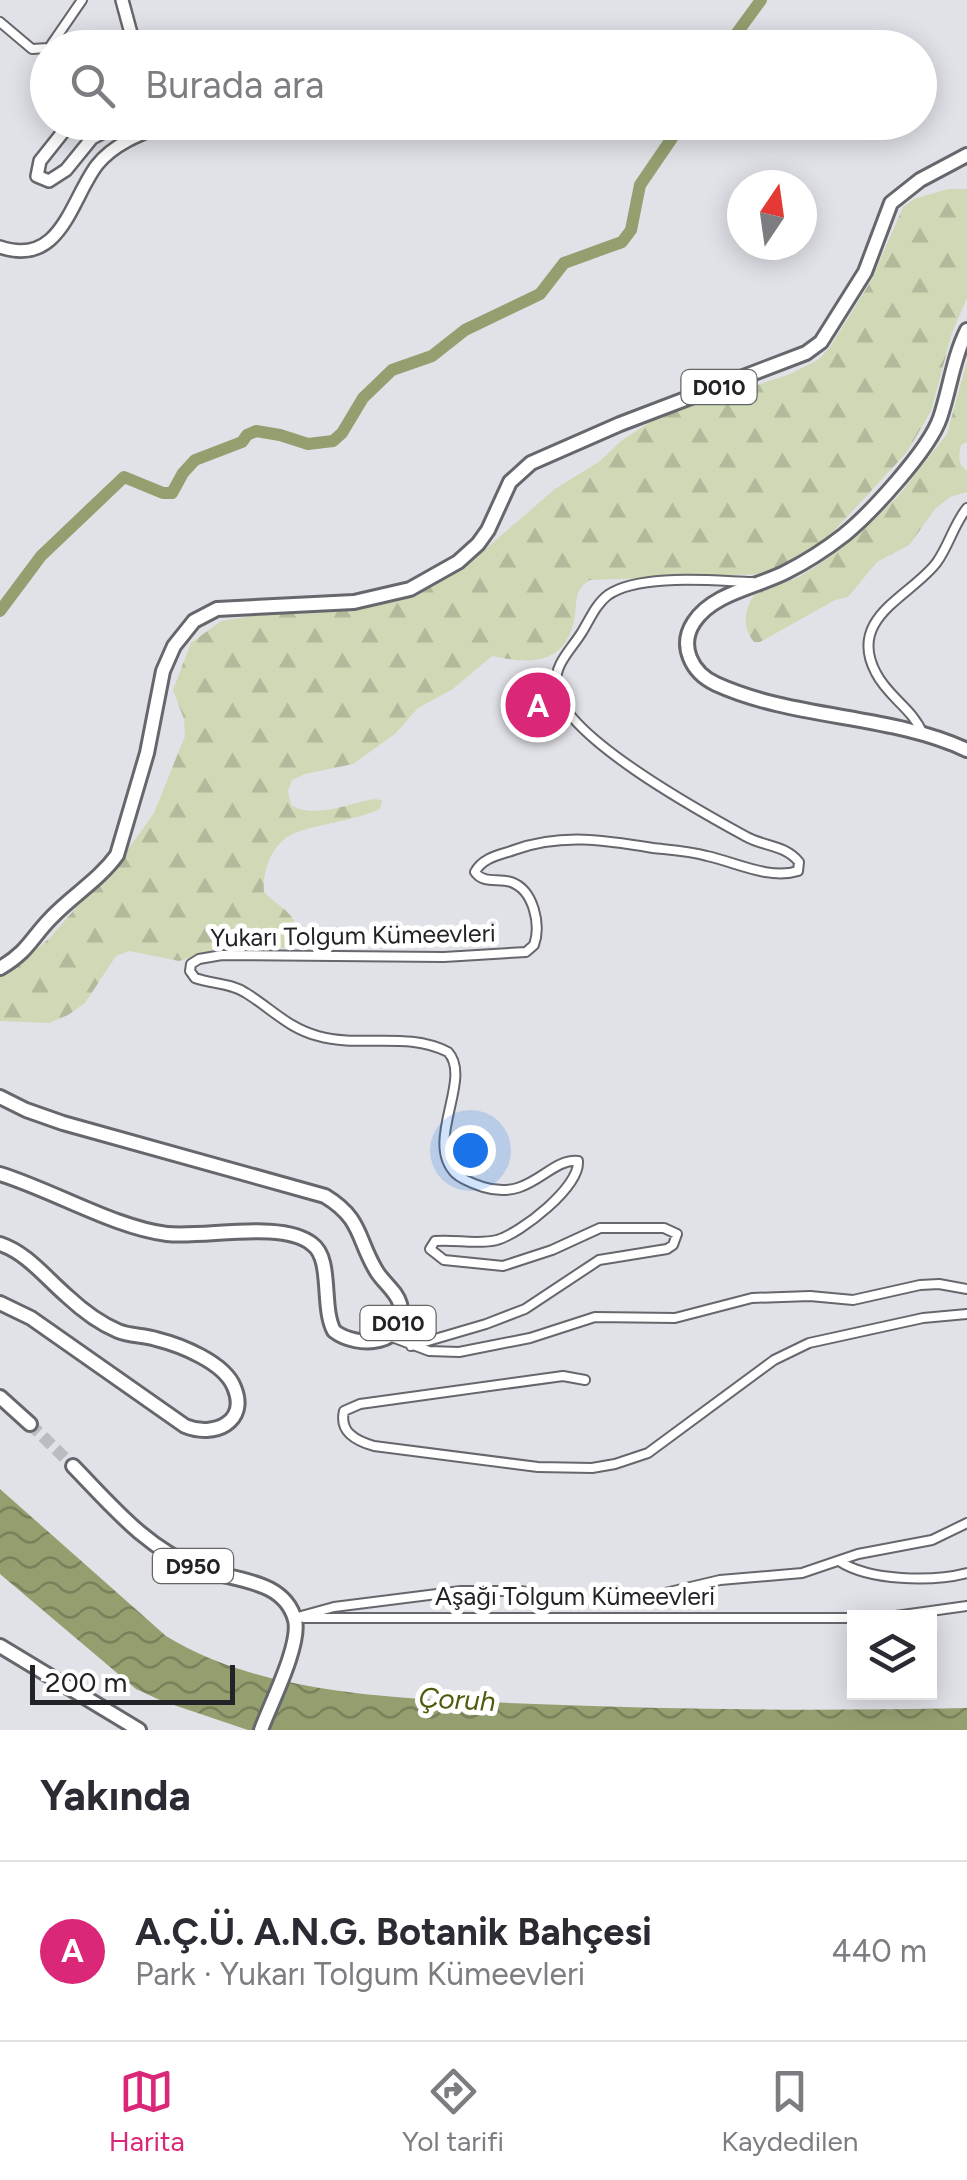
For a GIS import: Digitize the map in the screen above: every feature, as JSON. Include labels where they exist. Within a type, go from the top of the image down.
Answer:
[{"type":"main road","name":"D010","points":[[0,968],[26,952],[51,917],[118,855],[147,753],[163,671],[184,631],[194,621],[233,607],[368,600],[431,579],[478,544],[510,482],[531,463],[620,424],[792,361],[821,342],[865,272],[891,204],[920,180],[967,155]]},
{"type":"main road","points":[[967,330],[940,419],[919,454],[847,532],[805,562],[714,604],[696,618],[687,647],[699,672],[717,684],[753,697],[923,734],[967,750]]},
{"type":"main road","name":"D010","points":[[0,1097],[50,1118],[312,1192],[338,1204],[354,1219],[373,1264],[400,1302],[399,1321],[389,1336],[365,1344],[334,1332],[326,1306],[322,1256],[316,1246],[297,1236],[274,1232],[194,1235],[145,1230],[0,1174]]},
{"type":"main road","points":[[0,1244],[29,1260],[67,1297],[103,1324],[162,1340],[208,1362],[235,1388],[235,1417],[230,1424],[212,1431],[186,1426],[31,1318],[0,1303]]},
{"type":"main road","points":[[0,1396],[30,1424]]},
{"type":"main road","name":"D950","points":[[73,1466],[154,1545],[197,1568],[270,1588],[284,1598],[294,1618]]},
{"type":"main road","points":[[260,1730],[296,1638],[294,1618]]},
{"type":"main road","points":[[0,1646],[139,1730]]},
{"type":"street","points":[[61,30],[82,0]]},
{"type":"street","points":[[122,0],[131,30]]},
{"type":"street","points":[[0,22],[30,48]]},
{"type":"street","points":[[57,140],[40,161],[38,176],[48,182],[66,170],[90,140]]},
{"type":"street","points":[[0,247],[12,251],[34,249],[54,236],[72,215],[99,162],[129,140]]},
{"type":"street","points":[[923,734],[916,720],[878,678],[868,648],[885,609],[938,560],[967,508]]},
{"type":"street","name":"Yukarı Tolgum Kümeevleri","points":[[411,1346],[504,1318],[547,1297],[589,1264],[613,1256],[660,1252],[673,1245],[677,1234],[664,1228],[600,1228],[503,1266],[437,1256],[430,1249],[434,1241],[489,1241],[520,1230],[566,1189],[577,1173],[578,1162],[571,1160],[534,1183],[509,1190],[488,1189],[463,1179],[448,1160],[446,1120],[456,1068],[448,1052],[420,1042],[344,1041],[306,1033],[283,1022],[242,990],[194,978],[191,964],[222,955],[444,958],[526,952],[534,945],[538,932],[527,894],[516,883],[482,879],[475,872],[488,859],[546,840],[580,838],[634,844],[786,874],[798,871],[792,854],[747,838],[633,770],[577,721],[556,688],[560,664],[600,603],[616,591],[663,582],[762,583]]},
{"type":"street","points":[[389,1336],[411,1346],[444,1353],[485,1349],[595,1317],[676,1318],[769,1296],[853,1300],[920,1285],[967,1289]]},
{"type":"street","points":[[585,1380],[562,1376],[360,1404],[344,1411],[343,1423],[359,1442],[374,1446],[538,1467],[592,1468],[615,1464],[654,1449],[774,1360],[809,1343],[924,1318],[967,1314]]},
{"type":"street","name":"Aşağı Tolgum Kümeevleri","points":[[294,1618],[334,1607],[460,1592],[520,1590],[598,1602],[640,1600],[736,1578],[802,1574],[839,1560],[932,1540],[967,1523]]},
{"type":"street","points":[[839,1560],[870,1575],[945,1577],[967,1572]]},
{"type":"street","points":[[937,1610],[967,1606]]},
{"type":"street","name":"Aşağı Tolgum Kümeevleri","points":[[294,1618],[847,1618]]},
{"type":"green space","points":[[948,189],[967,189],[967,298],[952,333],[931,411],[907,452],[833,532],[812,550],[762,574],[590,580],[578,593],[569,636],[553,654],[531,660],[492,656],[453,689],[418,708],[395,734],[353,764],[292,780],[288,791],[291,805],[300,809],[320,811],[382,800],[380,809],[289,836],[273,853],[266,869],[264,892],[295,923],[298,939],[288,948],[259,946],[210,951],[179,961],[129,951],[116,956],[85,1003],[68,1015],[49,1023],[0,1021],[0,973],[50,938],[109,876],[154,813],[185,736],[184,719],[173,690],[191,643],[221,621],[270,613],[347,610],[413,595],[433,586],[482,552],[555,489],[659,416],[788,375],[818,360],[871,281],[903,207],[914,199]]},
{"type":"green space","points":[[967,361],[967,442],[961,445],[959,455],[967,470],[967,492],[950,497],[936,508],[909,545],[877,562],[848,597],[754,642],[746,619],[754,595],[799,577],[821,563],[864,530],[899,495],[947,434]]},
{"type":"water","points":[[0,1489],[166,1636],[206,1657],[297,1684],[394,1697],[589,1706],[967,1708],[967,1730],[248,1730],[136,1689],[0,1574]]},
{"type":"waterway","points":[[739,30],[761,0]]},
{"type":"waterway","points":[[0,611],[41,556],[124,477],[172,493],[195,460],[242,442],[256,431],[308,444],[333,441],[363,398],[392,370],[432,356],[465,330],[540,294],[564,263],[622,242],[631,230],[640,185],[671,140]]},
{"type":"tunnel","points":[[30,1424],[73,1466]]},
{"type":"place","name":"A.Ç.Ü. A.N.G. Botanik Bahçesi","points":[[538,705]]},
{"type":"water label","name":"Çoruh","points":[[457,1699]]}]
